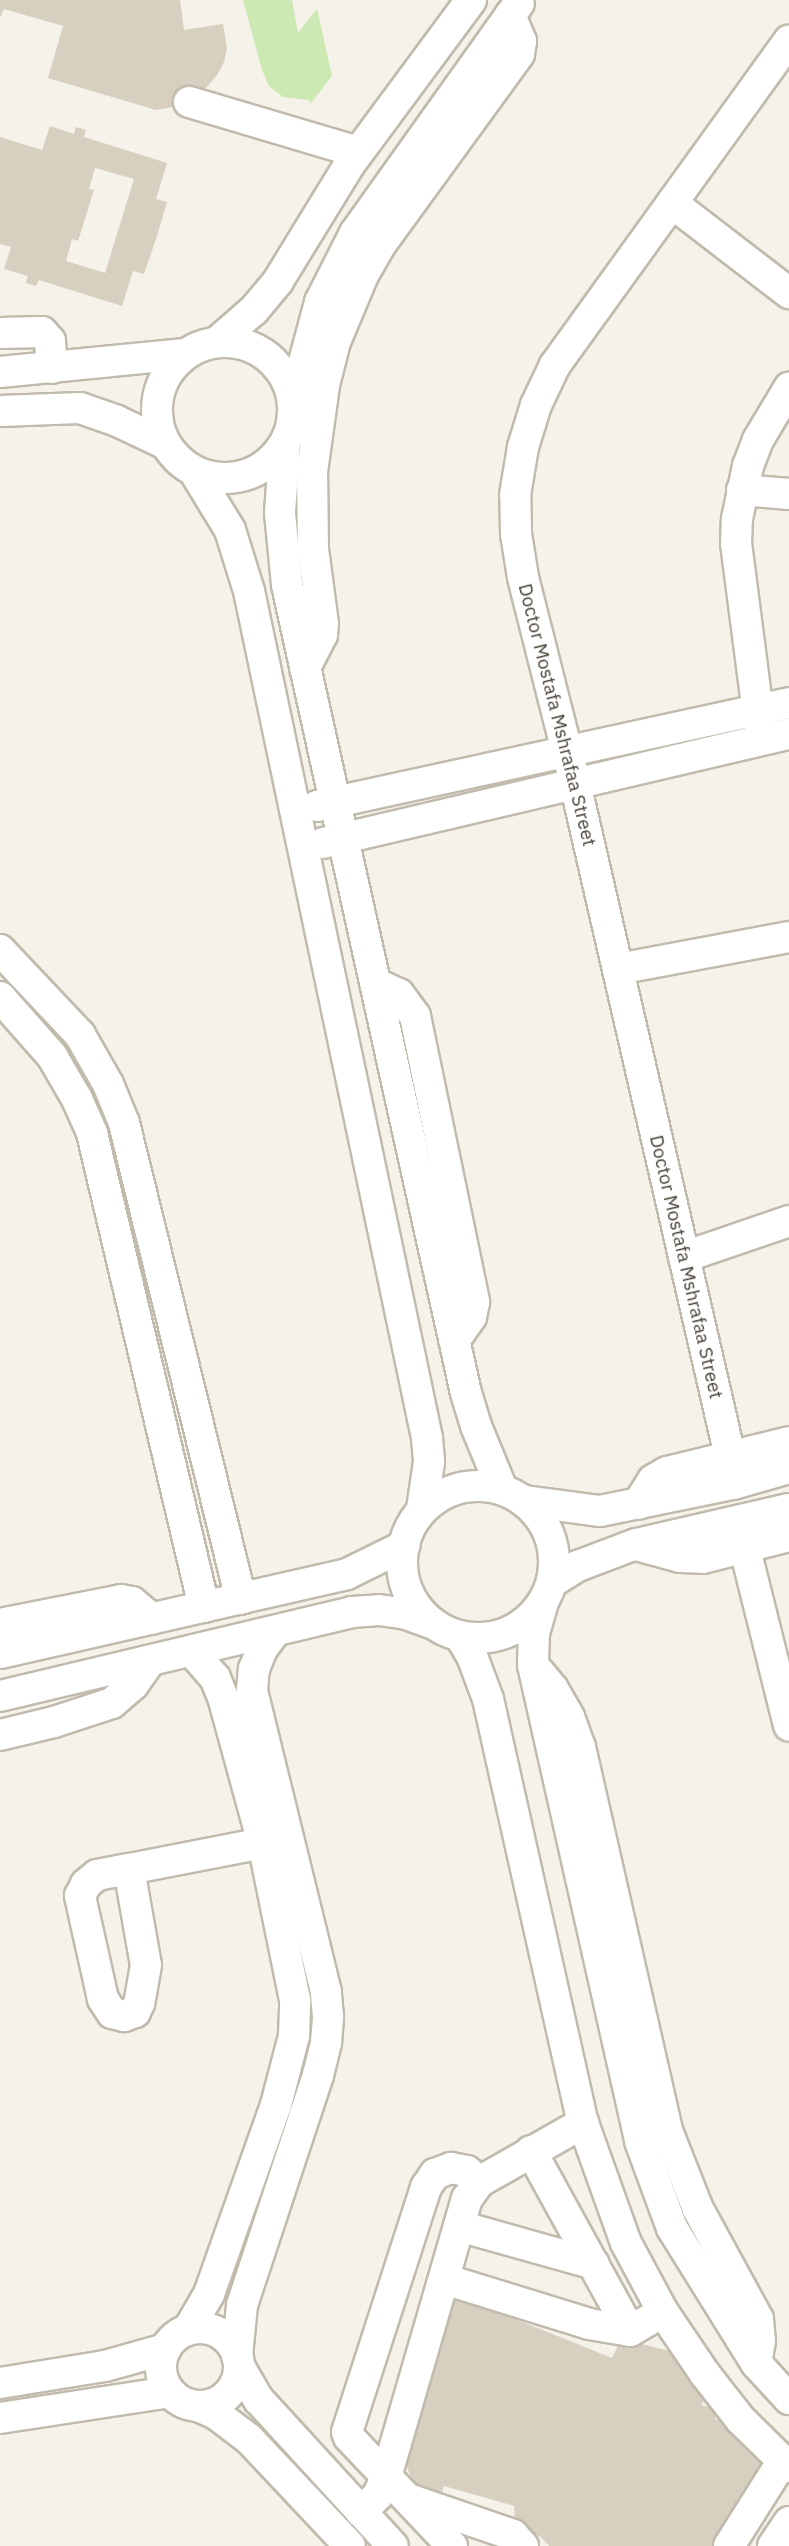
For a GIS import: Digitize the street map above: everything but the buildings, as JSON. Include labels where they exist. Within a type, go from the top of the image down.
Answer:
[{"type":"street","points":[[0,372],[185,354],[217,342],[254,310],[278,281],[358,152],[471,0]]},
{"type":"street","points":[[185,354],[171,368],[161,385],[156,404],[157,424],[164,443],[182,464],[194,471],[228,479],[245,475],[275,457],[290,430],[293,404],[320,302],[355,233],[516,7]]},
{"type":"street","points":[[304,668],[322,635],[323,624],[313,549],[312,472],[324,385],[335,342],[363,275],[380,244],[519,54],[521,41],[516,7]]},
{"type":"street","name":"Doctor Mostafa Mshrafaa Street","points":[[730,1456],[575,783],[523,577],[516,534],[515,495],[523,447],[536,405],[555,365],[789,41]]},
{"type":"street","points":[[208,100],[358,152]]},
{"type":"street","points":[[672,203],[789,293]]},
{"type":"street","points":[[0,333],[42,332],[50,341],[51,368]]},
{"type":"street","points":[[217,342],[233,342],[262,352],[283,374],[293,404]]},
{"type":"street","points":[[305,847],[775,736],[758,708],[736,544],[742,490],[758,440],[789,388]]},
{"type":"street","points":[[0,411],[80,408],[117,421],[164,443]]},
{"type":"street","points":[[285,443],[280,513],[282,548],[304,668],[454,1340],[475,1426],[513,1495],[538,1514],[553,1546],[547,1592],[534,1633],[533,1665],[640,2141],[672,2228],[757,2363],[789,2399]]},
{"type":"street","points":[[194,471],[218,507],[242,564],[297,809],[427,1438],[429,1462],[422,1509]]},
{"type":"street","points":[[742,490],[789,494]]},
{"type":"street","points":[[297,809],[758,708],[789,704]]},
{"type":"street","points":[[618,969],[789,937]]},
{"type":"street","points":[[0,950],[80,1035],[108,1084],[124,1123],[241,1599]]},
{"type":"street","points":[[0,997],[52,1056],[77,1099],[92,1133],[204,1607]]},
{"type":"street","points":[[684,1257],[789,1221]]},
{"type":"street","points":[[638,1504],[653,1480],[667,1472],[789,1442]]},
{"type":"street","points":[[431,1623],[414,1604],[404,1580],[404,1546],[408,1530],[422,1509],[443,1494],[462,1487],[482,1485],[513,1495],[600,1511],[789,1468]]},
{"type":"street","points":[[0,1696],[274,1633],[352,1612],[379,1610],[406,1614],[460,1636],[484,1638],[507,1632],[527,1620],[547,1592],[578,1566],[636,1544],[789,1509]]},
{"type":"street","points":[[636,1544],[680,1557],[703,1558],[789,1536]]},
{"type":"street","points":[[0,1653],[346,1574],[404,1546]]},
{"type":"street","points":[[745,1549],[789,1726]]},
{"type":"street","points":[[0,1625],[121,1600],[132,1602],[152,1619]]},
{"type":"street","points":[[198,2406],[209,2405],[227,2395],[234,2386],[242,2305],[318,2075],[326,2042],[328,2017],[323,1980],[252,1690],[254,1669],[262,1649],[274,1633]]},
{"type":"street","points":[[460,1636],[472,1656],[488,1699],[583,2123],[626,2243],[663,2312],[741,2420],[786,2465],[729,2546]]},
{"type":"street","points":[[188,2330],[208,2294],[276,2105],[293,2036],[292,1977],[263,1843],[224,1700],[215,1678],[192,1652]]},
{"type":"street","points":[[0,1735],[54,1722],[112,1703],[133,1685],[149,1662]]},
{"type":"street","points":[[129,1869],[263,1843]]},
{"type":"street","points":[[361,2512],[377,2495],[386,2477],[467,2199],[479,2182],[583,2123]]},
{"type":"street","points":[[531,2151],[630,2331]]},
{"type":"street","points":[[452,2546],[349,2438],[347,2432],[426,2187],[435,2174],[451,2168],[467,2171],[479,2182]]},
{"type":"street","points":[[459,2227],[594,2264]]},
{"type":"street","points":[[444,2279],[589,2324],[630,2331],[663,2312]]},
{"type":"street","points":[[351,2546],[248,2439],[216,2414],[182,2402],[169,2392],[161,2367],[166,2349],[173,2340],[188,2330],[198,2328],[218,2333],[233,2346],[259,2400],[393,2546]]},
{"type":"street","points":[[0,2384],[106,2366],[166,2349]]},
{"type":"street","points":[[0,2418],[169,2392]]},
{"type":"street","points":[[408,2499],[513,2535],[523,2546]]},
{"type":"street","points":[[773,2546],[789,2522]]},
{"type":"green space","points":[[243,0],[292,0],[298,33],[317,9],[332,76],[311,103],[309,100],[283,97],[269,86]]}]
